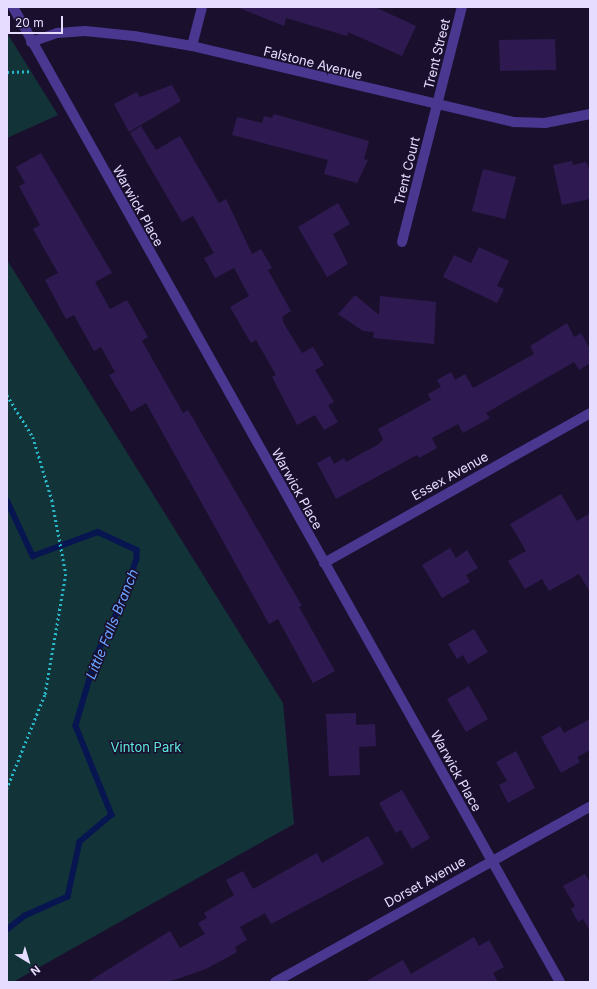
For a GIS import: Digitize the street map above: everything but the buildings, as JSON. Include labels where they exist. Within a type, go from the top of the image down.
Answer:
[{"type":"street","name":"Warwick Place","points":[[13,7],[30,42],[560,982]]},
{"type":"street","points":[[192,46],[202,7]]},
{"type":"street","name":"Trent Street","points":[[437,107],[462,7]]},
{"type":"street","name":"Falstone Avenue","points":[[30,42],[57,33],[85,31],[192,46],[437,107],[514,122],[546,123],[590,114]]},
{"type":"street","name":"Trent Court","points":[[402,242],[437,107]]},
{"type":"street","name":"Essex Avenue","points":[[324,563],[590,413]]},
{"type":"street","name":"Dorset Avenue","points":[[275,982],[590,807]]},
{"type":"path","points":[[7,72],[46,69]]},
{"type":"path","points":[[7,395],[33,437],[52,500],[66,574],[45,695],[7,788]]},
{"type":"green space","points":[[7,33],[58,115],[7,138]]},
{"type":"green space","name":"Vinton Park","points":[[7,260],[283,703],[294,824],[13,982],[7,982]]},
{"type":"waterway","name":"Little Falls Branch","points":[[7,500],[33,556],[98,532],[137,550],[137,559],[120,607],[97,655],[76,726],[112,815],[80,842],[68,897],[25,916],[7,930]]}]
